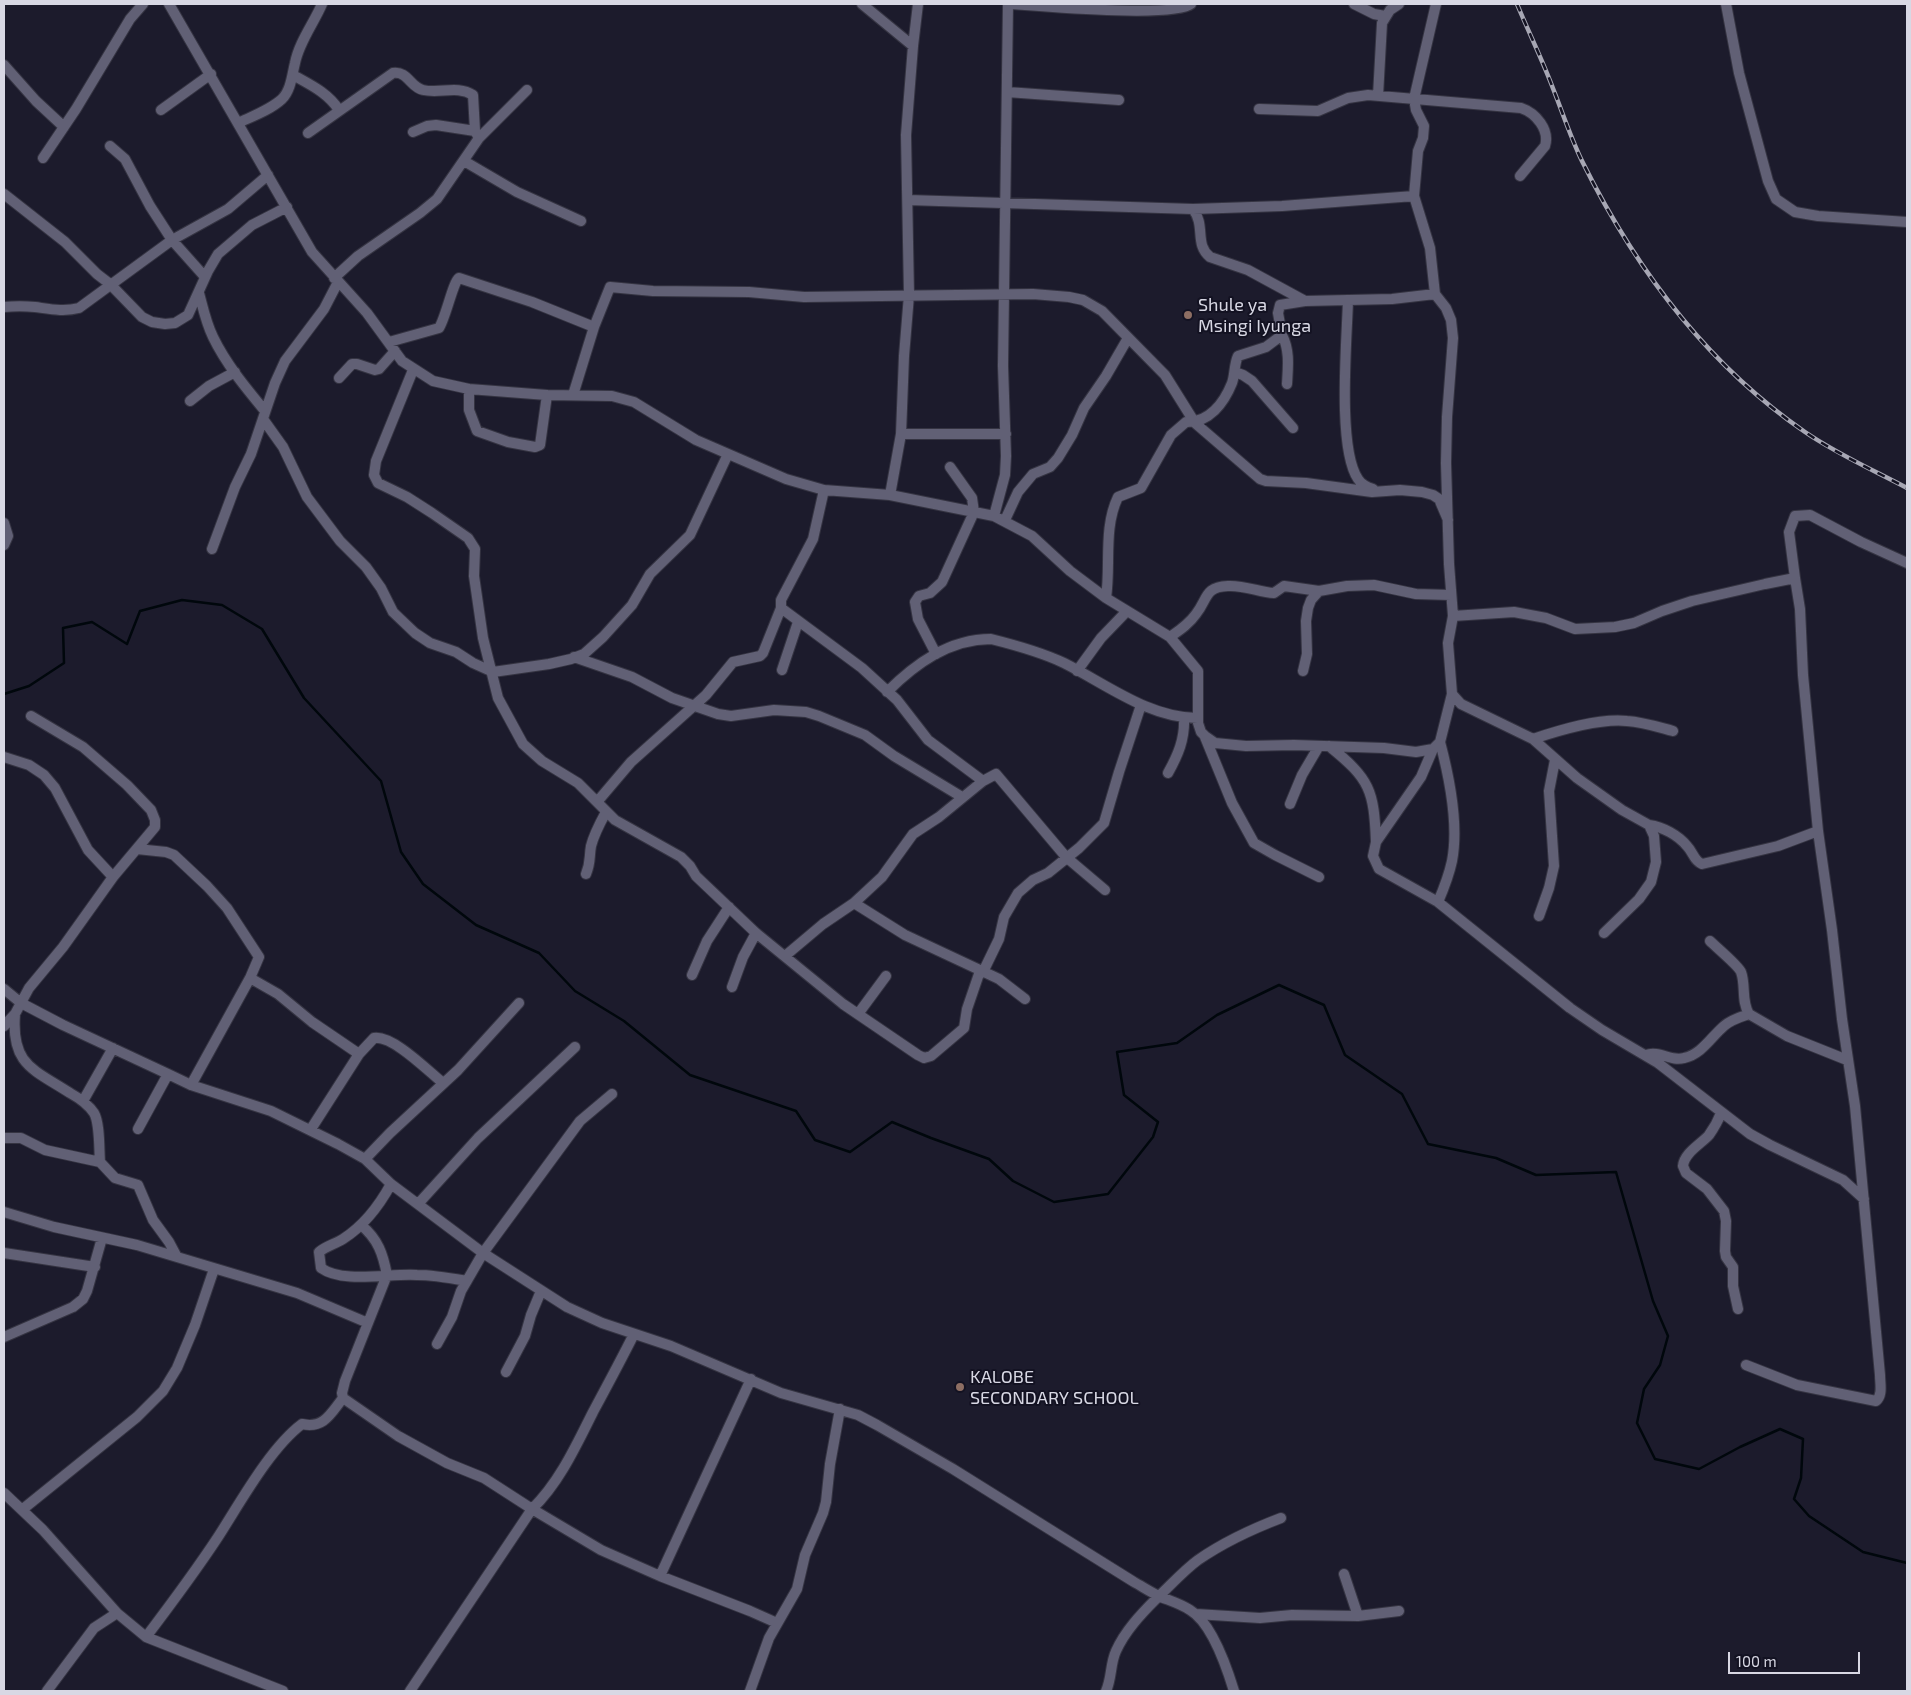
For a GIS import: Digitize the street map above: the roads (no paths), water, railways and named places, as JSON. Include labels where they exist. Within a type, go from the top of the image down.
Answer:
[{"type":"street","points":[[43,158],[130,19],[143,4]]},
{"type":"street","points":[[169,4],[312,252],[367,313],[402,362],[433,381],[469,389],[547,395],[612,396],[647,408],[696,440],[786,479],[824,490],[890,495],[994,516],[1005,520],[1032,536],[1070,570],[1106,598],[1170,637],[1198,671],[1198,718],[1201,732],[1232,803],[1254,843],[1319,877]]},
{"type":"street","points":[[238,122],[272,106],[286,93],[302,42],[322,4]]},
{"type":"street","points":[[862,4],[913,46]]},
{"type":"street","points":[[890,495],[901,434],[909,295],[906,134],[918,4]]},
{"type":"street","points":[[994,516],[1004,475],[1006,434],[1003,366],[1010,4],[1073,9],[1139,10],[1182,8],[1191,4]]},
{"type":"street","points":[[1354,4],[1374,14],[1385,16]]},
{"type":"street","points":[[1378,96],[1382,23],[1385,16],[1399,4]]},
{"type":"street","points":[[1376,842],[1421,777],[1436,745],[1452,694],[1448,642],[1453,616],[1446,435],[1453,338],[1451,320],[1446,308],[1435,294],[1428,241],[1414,196],[1418,151],[1423,138],[1424,126],[1416,110],[1414,99],[1435,4]]},
{"type":"street","points":[[1726,4],[1739,73],[1768,181],[1776,198],[1795,212],[1818,216],[1907,222]]},
{"type":"street","points":[[4,65],[36,101],[64,127]]},
{"type":"street","points":[[308,133],[393,73],[399,72],[422,90],[462,90],[473,95],[477,134]]},
{"type":"street","points":[[161,110],[210,74]]},
{"type":"street","points":[[293,75],[328,96],[339,110]]},
{"type":"street","points":[[212,549],[235,487],[251,454],[275,383],[285,361],[324,309],[336,280],[358,256],[437,199],[464,161],[477,134],[527,90]]},
{"type":"street","points":[[1007,92],[1119,100]]},
{"type":"street","points":[[1259,109],[1318,111],[1359,95],[1509,106],[1531,111],[1546,134],[1547,141],[1520,176]]},
{"type":"street","points":[[413,132],[427,126],[436,125],[477,134]]},
{"type":"street","points":[[110,146],[126,159],[150,206],[172,240],[205,277]]},
{"type":"street","points":[[464,161],[518,192],[581,221]]},
{"type":"street","points":[[4,307],[23,306],[70,310],[79,308],[172,240],[221,214],[268,175]]},
{"type":"street","points":[[4,194],[65,242],[142,317],[152,322],[165,324],[175,323],[188,316],[205,277],[218,254],[252,225],[287,207]]},
{"type":"street","points":[[908,200],[1194,209],[1282,206],[1414,196]]},
{"type":"street","points":[[1194,209],[1201,222],[1200,243],[1205,254],[1248,270],[1305,301]]},
{"type":"street","points":[[389,342],[439,328],[447,310],[454,284],[459,278],[532,302],[594,327]]},
{"type":"street","points":[[573,395],[594,327],[609,288],[613,287],[653,291],[749,292],[804,297],[1033,294],[1069,297],[1083,300],[1102,311],[1165,375],[1195,423],[1260,479],[1372,492],[1410,491],[1433,494],[1439,499],[1448,520]]},
{"type":"street","points":[[199,293],[212,336],[283,447],[307,497],[345,547],[366,567],[380,588],[392,612],[415,634],[430,643],[456,652],[473,663],[493,672],[549,664],[584,654],[617,623],[632,605],[650,574],[687,540],[728,454]]},
{"type":"street","points":[[1287,384],[1288,357],[1278,312],[1280,305],[1305,301],[1392,299],[1435,294]]},
{"type":"street","points":[[1348,300],[1346,362],[1346,428],[1348,448],[1359,480],[1368,487],[1382,491]]},
{"type":"street","points":[[1106,598],[1110,528],[1118,497],[1141,488],[1171,435],[1186,422],[1195,423],[1209,417],[1216,410],[1232,384],[1238,356],[1266,347],[1282,335]]},
{"type":"street","points":[[1005,520],[1018,492],[1032,474],[1050,467],[1058,458],[1072,435],[1084,408],[1106,376],[1128,338]]},
{"type":"street","points":[[339,378],[352,364],[375,370],[395,351]]},
{"type":"street","points":[[413,370],[376,462],[374,475],[378,483],[407,497],[432,513],[468,538],[472,544],[475,556],[474,576],[483,638],[502,707],[523,744],[542,761],[578,783],[606,812],[631,830],[681,858],[690,866],[696,876],[756,933],[858,1014],[918,1055],[927,1057],[948,1043],[964,1028],[967,1008],[981,972],[999,938],[1004,917],[1012,901],[1026,886],[1048,873],[1092,837],[1104,823],[1142,705]]},
{"type":"street","points":[[190,401],[209,386],[235,372]]},
{"type":"street","points":[[1235,372],[1244,375],[1252,381],[1293,428]]},
{"type":"street","points":[[469,389],[469,410],[477,431],[508,442],[535,447],[540,445],[547,395]]},
{"type":"street","points":[[901,434],[1006,434]]},
{"type":"street","points":[[936,654],[918,620],[915,602],[919,596],[930,593],[942,582],[974,512],[972,498],[950,467]]},
{"type":"street","points":[[597,802],[642,752],[716,685],[733,662],[760,656],[763,653],[781,608],[781,600],[813,539],[824,490]]},
{"type":"street","points":[[1746,1365],[1797,1385],[1870,1401],[1876,1401],[1879,1398],[1880,1376],[1855,1106],[1847,1060],[1818,830],[1803,675],[1800,609],[1790,527],[1795,516],[1802,514],[1810,515],[1907,563]]},
{"type":"street","points":[[4,523],[8,536],[4,545]]},
{"type":"street","points":[[1453,616],[1514,612],[1546,618],[1575,629],[1615,627],[1634,623],[1662,610],[1692,601],[1795,578]]},
{"type":"street","points":[[1170,637],[1188,624],[1198,613],[1206,595],[1216,589],[1227,586],[1240,586],[1274,593],[1284,586],[1319,591],[1347,586],[1374,586],[1416,594],[1451,595]]},
{"type":"street","points":[[1303,671],[1306,654],[1308,608],[1311,600],[1319,591]]},
{"type":"street","points":[[781,608],[850,658],[900,704],[928,740],[983,781]]},
{"type":"street","points":[[1077,671],[1101,638],[1127,611]]},
{"type":"street","points":[[782,670],[798,622]]},
{"type":"street","points":[[887,692],[910,669],[936,654],[958,644],[991,639],[1048,656],[1142,705],[1184,718],[1198,718]]},
{"type":"street","points":[[574,658],[632,677],[672,698],[718,714],[731,716],[774,710],[806,712],[819,716],[865,736],[962,797]]},
{"type":"street","points":[[1452,694],[1461,704],[1533,739],[1555,760],[1617,806],[1649,825],[1662,828],[1680,839],[1688,846],[1699,863],[1702,864],[1778,846],[1818,830]]},
{"type":"street","points":[[4,1026],[15,1014],[29,988],[77,930],[113,877],[155,827],[155,820],[147,805],[127,785],[83,746],[31,716]]},
{"type":"street","points":[[1168,773],[1184,738],[1184,718]]},
{"type":"street","points":[[1533,739],[1591,724],[1616,720],[1673,731]]},
{"type":"street","points":[[1204,736],[1215,743],[1246,746],[1277,744],[1384,748],[1416,752],[1436,745]]},
{"type":"street","points":[[1436,745],[1450,779],[1454,849],[1448,875],[1438,902]]},
{"type":"street","points":[[1290,804],[1302,775],[1324,746]]},
{"type":"street","points":[[1324,746],[1356,768],[1364,780],[1373,802],[1376,842],[1373,856],[1379,869],[1438,902],[1570,1008],[1607,1034],[1658,1063],[1721,1113],[1770,1146],[1843,1180],[1864,1199]]},
{"type":"street","points":[[4,757],[29,765],[44,775],[55,788],[88,850],[113,877]]},
{"type":"street","points":[[1539,916],[1549,888],[1554,866],[1549,791],[1555,760]]},
{"type":"street","points":[[785,956],[823,924],[854,903],[887,872],[913,834],[939,817],[983,781],[996,774],[1066,857],[1105,890]]},
{"type":"street","points":[[586,874],[595,834],[606,812]]},
{"type":"street","points":[[1604,933],[1639,898],[1651,882],[1656,867],[1655,844],[1649,825]]},
{"type":"street","points":[[137,849],[166,852],[174,855],[227,908],[259,959],[191,1085]]},
{"type":"street","points":[[854,903],[905,935],[999,979],[1025,999]]},
{"type":"street","points":[[692,975],[707,941],[728,907]]},
{"type":"street","points":[[732,987],[743,956],[756,933]]},
{"type":"street","points":[[1710,941],[1739,967],[1742,974],[1746,1008],[1749,1014],[1787,1036],[1847,1060]]},
{"type":"street","points":[[858,1014],[886,976]]},
{"type":"street","points":[[250,978],[278,994],[312,1022],[359,1054]]},
{"type":"street","points":[[4,989],[21,1003],[63,1025],[191,1085],[271,1111],[311,1129],[365,1160],[391,1184],[483,1253],[567,1307],[602,1324],[634,1334],[796,1398],[840,1410],[871,1422],[945,1464],[1120,1574],[1196,1614],[1219,1652],[1234,1691]]},
{"type":"street","points":[[365,1160],[390,1132],[458,1070],[519,1004]]},
{"type":"street","points":[[15,1014],[16,1047],[22,1059],[33,1070],[83,1101],[94,1114],[100,1162]]},
{"type":"street","points":[[1646,1055],[1654,1053],[1678,1059],[1684,1058],[1706,1045],[1723,1026],[1749,1014]]},
{"type":"street","points":[[311,1129],[359,1054],[374,1038],[384,1038],[403,1050],[442,1083]]},
{"type":"street","points":[[418,1204],[478,1138],[575,1047]]},
{"type":"street","points":[[83,1101],[113,1048]]},
{"type":"street","points":[[138,1129],[168,1074]]},
{"type":"street","points":[[437,1344],[452,1317],[461,1291],[483,1253],[580,1121],[612,1094]]},
{"type":"street","points":[[1721,1113],[1708,1135],[1686,1157],[1683,1166],[1686,1173],[1707,1189],[1721,1206],[1726,1216],[1725,1251],[1726,1257],[1733,1267],[1733,1286],[1738,1309]]},
{"type":"street","points":[[4,1138],[21,1138],[46,1150],[100,1162],[115,1178],[138,1186],[153,1220],[177,1257]]},
{"type":"street","points":[[391,1184],[378,1206],[361,1226],[319,1252],[321,1268],[326,1272],[343,1276],[424,1275],[467,1281]]},
{"type":"street","points":[[4,1212],[54,1227],[177,1257],[298,1293],[368,1323]]},
{"type":"street","points":[[146,1637],[188,1581],[241,1501],[289,1434],[302,1424],[312,1426],[326,1419],[343,1398],[342,1393],[345,1381],[387,1275],[379,1245],[361,1226]]},
{"type":"street","points":[[4,1337],[73,1307],[83,1299],[95,1267],[102,1238]]},
{"type":"street","points":[[4,1253],[95,1267]]},
{"type":"street","points":[[23,1509],[137,1417],[163,1391],[177,1368],[214,1269]]},
{"type":"street","points":[[506,1372],[525,1336],[541,1291]]},
{"type":"street","points":[[410,1691],[532,1509],[544,1498],[569,1457],[634,1334]]},
{"type":"street","points":[[660,1576],[751,1379]]},
{"type":"street","points":[[343,1398],[398,1436],[447,1463],[484,1478],[601,1550],[777,1623]]},
{"type":"street","points":[[750,1691],[761,1658],[777,1623],[797,1589],[805,1556],[825,1508],[830,1464],[840,1410]]},
{"type":"street","points":[[4,1493],[23,1509],[117,1613],[146,1637],[283,1691]]},
{"type":"street","points":[[1106,1691],[1111,1678],[1116,1651],[1122,1640],[1138,1618],[1173,1582],[1199,1560],[1238,1536],[1280,1518]]},
{"type":"street","points":[[1344,1574],[1358,1616]]},
{"type":"street","points":[[1196,1614],[1244,1618],[1292,1615],[1358,1616],[1399,1611]]},
{"type":"street","points":[[47,1691],[94,1628],[117,1613]]},
{"type":"waterway","points":[[4,694],[29,686],[64,663],[63,628],[92,622],[127,644],[140,611],[182,600],[222,605],[262,629],[304,698],[381,781],[401,852],[423,884],[476,925],[539,953],[575,991],[624,1021],[690,1075],[796,1111],[815,1140],[850,1152],[892,1122],[989,1159],[1013,1181],[1054,1202],[1108,1194],[1153,1137],[1158,1122],[1124,1095],[1117,1052],[1177,1043],[1217,1015],[1279,985],[1324,1005],[1345,1055],[1402,1094],[1428,1144],[1496,1158],[1536,1175],[1616,1172],[1653,1301],[1668,1336],[1660,1365],[1644,1389],[1637,1423],[1655,1459],[1699,1469],[1740,1447],[1780,1429],[1803,1439],[1801,1478],[1794,1499],[1809,1516],[1863,1552],[1907,1563]]},
{"type":"railway","points":[[1517,4],[1582,161],[1625,239],[1676,311],[1705,345],[1769,405],[1830,448],[1907,488]]},
{"type":"place","name":"Shule ya Msingi Iyunga","points":[[1188,315]]},
{"type":"place","name":"KALOBE SECONDARY SCHOOL","points":[[960,1387]]}]
